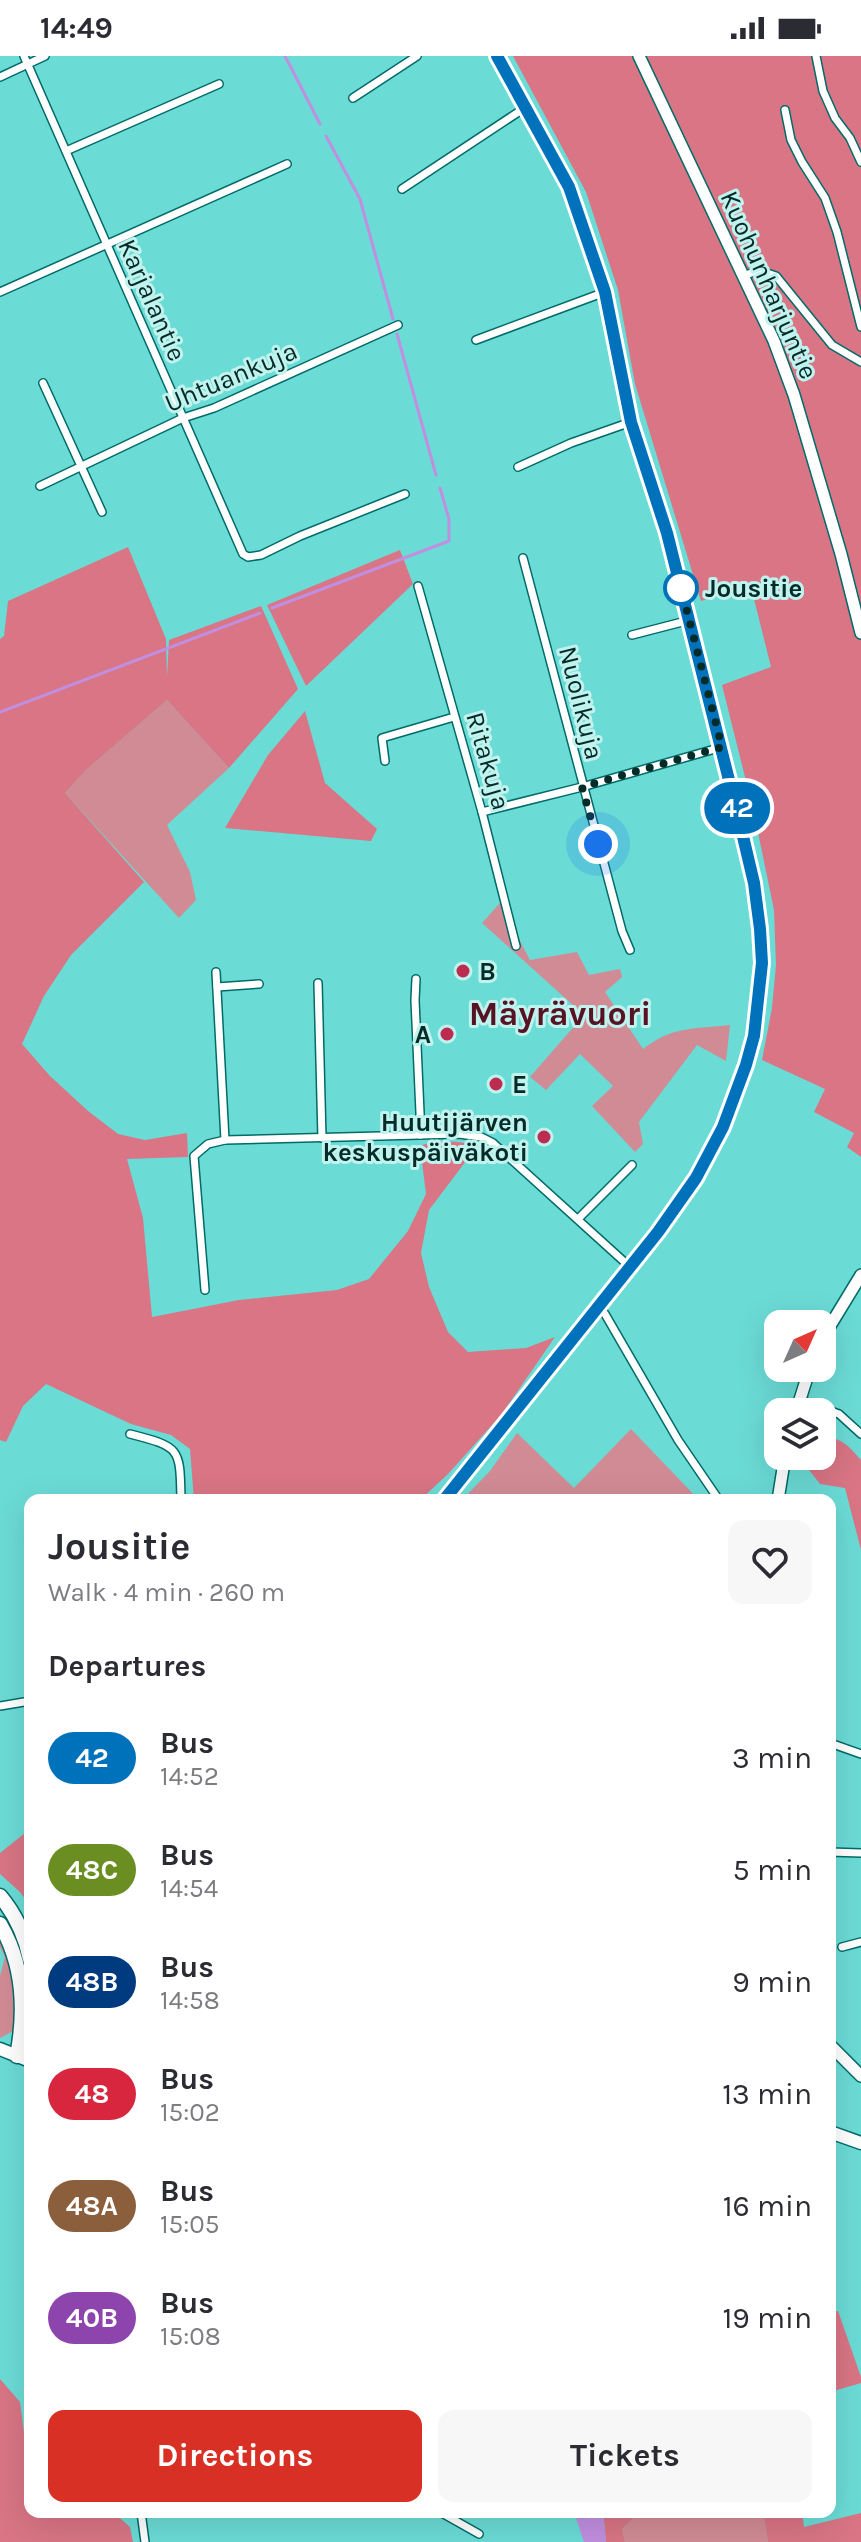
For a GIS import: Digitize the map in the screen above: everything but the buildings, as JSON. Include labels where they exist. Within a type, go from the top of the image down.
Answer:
[{"type":"highway","points":[[0,1896],[14,1914],[24,1936]]},
{"type":"highway","points":[[0,1924],[11,1944],[22,1992],[24,2058]]},
{"type":"main road","points":[[0,2049],[24,2058]]},
{"type":"main road","points":[[836,2134],[861,2143]]},
{"type":"street","points":[[0,77],[26,60],[45,56]]},
{"type":"street","points":[[353,98],[417,56]]},
{"type":"street","points":[[449,1494],[599,1307],[696,1178],[723,1127],[754,1036],[762,963],[754,883],[667,533],[631,422],[605,292],[569,187],[497,56]]},
{"type":"street","name":"Kuohunharjuntie","points":[[639,56],[774,341],[794,395],[861,633]]},
{"type":"street","points":[[816,56],[823,91],[861,162]]},
{"type":"street","name":"Karjalantie","points":[[26,60],[243,554],[248,557],[261,555],[405,494]]},
{"type":"street","points":[[66,151],[219,84]]},
{"type":"street","points":[[402,189],[526,107]]},
{"type":"street","points":[[785,110],[791,140],[825,198],[837,232],[861,327]]},
{"type":"street","points":[[0,292],[287,164]]},
{"type":"street","points":[[744,276],[758,270],[776,276],[832,345],[858,360],[861,351]]},
{"type":"street","points":[[476,340],[605,292]]},
{"type":"street","name":"Uhtuankuja","points":[[40,486],[183,418],[214,408],[398,325]]},
{"type":"street","points":[[43,383],[102,512]]},
{"type":"street","points":[[518,467],[571,443],[631,422]]},
{"type":"street","name":"Nuolikuja","points":[[523,558],[582,787],[630,950]]},
{"type":"street","name":"Ritakuja","points":[[418,586],[516,946]]},
{"type":"street","points":[[632,635],[690,620]]},
{"type":"street","points":[[385,761],[382,738],[454,717]]},
{"type":"street","points":[[482,812],[722,747]]},
{"type":"street","points":[[216,972],[225,1140]]},
{"type":"street","points":[[416,979],[421,1135]]},
{"type":"street","points":[[318,983],[322,1138]]},
{"type":"street","points":[[217,987],[259,984]]},
{"type":"street","points":[[205,1290],[194,1156],[208,1144],[225,1140],[459,1134],[481,1137],[493,1143],[630,1267]]},
{"type":"street","points":[[578,1219],[632,1165]]},
{"type":"street","points":[[836,1316],[861,1275]]},
{"type":"street","points":[[599,1307],[678,1440],[715,1494]]},
{"type":"street","points":[[836,1413],[861,1434]]},
{"type":"street","points":[[130,1434],[163,1442],[175,1451],[181,1463],[181,1494]]},
{"type":"street","points":[[779,1494],[783,1470]]},
{"type":"street","points":[[0,1706],[24,1702]]},
{"type":"street","points":[[836,1745],[861,1754]]},
{"type":"street","points":[[836,1852],[861,1853]]},
{"type":"street","points":[[842,1947],[861,1942]]},
{"type":"street","points":[[836,2051],[861,2076]]},
{"type":"street","points":[[142,2518],[145,2542]]},
{"type":"street","points":[[451,2518],[479,2534]]},
{"type":"shaded area","points":[[513,56],[861,56],[861,1157],[847,1147],[854,1133],[814,1112],[825,1089],[762,1060],[776,965],[774,910],[722,685],[771,667],[751,587],[701,601],[635,384],[618,290],[586,192]]},
{"type":"shaded area","points":[[128,547],[166,639],[167,677],[169,640],[261,606],[298,689],[229,768],[167,700],[86,770],[65,793],[144,882],[71,955],[44,996],[22,1044],[50,1076],[118,1134],[145,1140],[187,1133],[188,1157],[127,1159],[143,1218],[152,1317],[239,1300],[337,1290],[369,1279],[408,1231],[426,1194],[422,1162],[416,1147],[447,1142],[478,1145],[429,1210],[421,1253],[429,1287],[448,1332],[468,1352],[526,1348],[555,1337],[501,1415],[426,1494],[194,1494],[190,1449],[171,1435],[131,1424],[46,1384],[23,1406],[6,1442],[0,1440],[0,639],[4,636],[8,601]]},
{"type":"shaded area","points":[[400,550],[413,584],[306,686],[267,605]]},
{"type":"shaded area","points":[[167,700],[229,768],[167,825],[190,872],[196,900],[179,918],[65,793],[86,770]]},
{"type":"shaded area","points":[[305,711],[325,783],[377,829],[371,841],[225,828],[268,755]]},
{"type":"shaded area","points":[[500,903],[530,960],[577,952],[589,975],[620,969],[622,977],[605,992],[643,1049],[674,1032],[730,1025],[726,1061],[697,1045],[639,1122],[643,1144],[635,1152],[592,1106],[613,1086],[580,1054],[546,1090],[530,1077],[584,1015],[482,923]]},
{"type":"shaded area","points":[[631,1429],[693,1494],[468,1494],[490,1471],[517,1433],[574,1488]]},
{"type":"shaded area","points":[[836,1440],[844,1443],[861,1460],[861,1550],[845,1488],[820,1484],[809,1470],[836,1470]]},
{"type":"shaded area","points":[[24,1834],[24,1898],[0,1874],[0,1853]]},
{"type":"shaded area","points":[[0,1934],[16,1980],[15,2030],[0,2038],[0,1976],[5,1957],[0,1947]]},
{"type":"shaded area","points":[[836,2311],[861,2383],[836,2390]]},
{"type":"shaded area","points":[[0,2379],[20,2402],[24,2433],[24,2518],[120,2518],[130,2527],[133,2542],[0,2542]]},
{"type":"shaded area","points":[[861,2513],[861,2542],[768,2542],[764,2518],[803,2518],[804,2527]]},
{"type":"shaded area","points":[[576,2518],[604,2518],[606,2542],[584,2542]]},
{"type":"shaded area","points":[[604,2518],[634,2518],[622,2529],[625,2542],[606,2542]]},
{"type":"shaded area","points":[[634,2518],[764,2518],[768,2542],[625,2542],[622,2529]]},
{"type":"waterway","points":[[285,56],[320,124]]},
{"type":"waterway","points":[[326,136],[360,199],[393,319]]},
{"type":"waterway","points":[[397,334],[436,475]]},
{"type":"waterway","points":[[272,608],[449,541],[449,519],[440,488]]},
{"type":"waterway","points":[[0,712],[260,613]]},
{"type":"bus line","name":"42","points":[[449,1494],[658,1232],[696,1178],[723,1127],[746,1065],[754,1036],[762,963],[754,883],[667,533],[631,422],[605,292],[569,187],[497,56]]},
{"type":"place","name":"Jousitie","points":[[681,588]]},
{"type":"place","name":"B","points":[[463,971]]},
{"type":"place","name":"A","points":[[447,1034]]},
{"type":"place","name":"E","points":[[496,1084]]},
{"type":"place","name":"Huutijärven keskuspäiväkoti","points":[[544,1137]]},
{"type":"district","name":"Mäyrävuori","points":[[560,1014]]},
{"type":"route","points":[[598,844],[582,787],[722,747],[681,588]]}]
